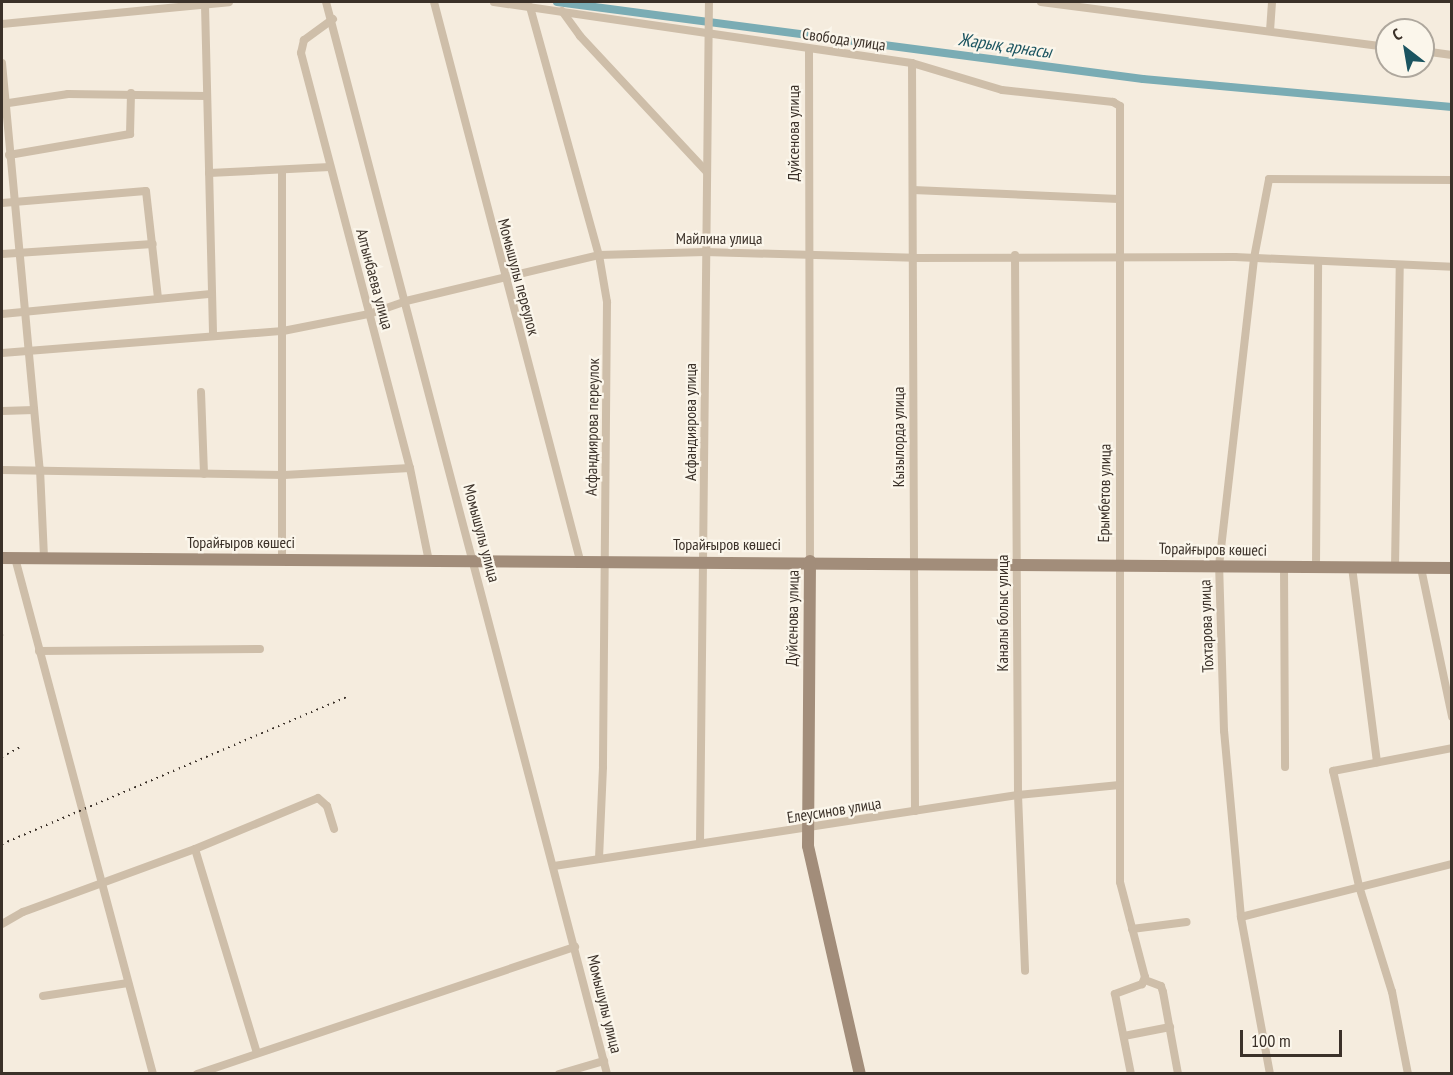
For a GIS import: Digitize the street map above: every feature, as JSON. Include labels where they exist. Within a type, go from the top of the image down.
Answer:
[{"type":"street","points":[[2,24],[230,2]]},
{"type":"street","name":"Момышулы улица","points":[[326,2],[333,19],[607,1074]]},
{"type":"street","name":"Момышулы переулок","points":[[434,2],[504,278],[580,560]]},
{"type":"street","name":"Свобода улица","points":[[494,2],[709,31],[809,50],[912,63],[1002,90],[1113,102],[1120,106]]},
{"type":"street","name":"Асфандиярова улица","points":[[700,843],[705,560],[705,252],[709,2]]},
{"type":"street","points":[[1041,2],[1375,44]]},
{"type":"street","points":[[1270,31],[1272,2]]},
{"type":"street","points":[[205,6],[213,334]]},
{"type":"street","name":"Асфандиярова переулок","points":[[530,7],[599,255],[607,302],[603,767],[599,859]]},
{"type":"street","points":[[562,11],[580,36],[706,171]]},
{"type":"street","name":"Алтынбаева улица","points":[[333,19],[304,40],[301,53],[410,468],[429,561]]},
{"type":"street","name":"Дуйсенова улица","points":[[809,50],[810,561],[806,830],[860,1074]]},
{"type":"street","points":[[1435,53],[1452,55]]},
{"type":"street","points":[[2,63],[17,253],[40,469],[44,557]]},
{"type":"street","name":"Кызылорда улица","points":[[912,63],[915,812]]},
{"type":"street","points":[[4,103],[68,94],[131,93],[207,96]]},
{"type":"street","points":[[9,155],[130,134],[131,93]]},
{"type":"street","name":"Ерымбетов улица","points":[[1120,106],[1119,199],[1122,258],[1119,565],[1120,882],[1145,980]]},
{"type":"street","points":[[209,173],[330,167]]},
{"type":"street","points":[[282,170],[284,475],[282,559]]},
{"type":"street","name":"Тохтарова улица","points":[[1269,1074],[1241,916],[1224,731],[1218,566],[1254,258],[1269,179],[1452,180]]},
{"type":"street","points":[[2,203],[140,189],[149,198],[158,298]]},
{"type":"street","points":[[913,190],[1119,199]]},
{"type":"street","points":[[2,254],[153,244]]},
{"type":"street","name":"Майлина улица","points":[[2,353],[213,334],[283,331],[369,314],[406,301],[599,255],[705,252],[914,258],[1015,255],[1122,258],[1235,257],[1452,267]]},
{"type":"street","name":"Каналы болыс улица","points":[[1015,255],[1018,795],[1025,971]]},
{"type":"street","points":[[1316,567],[1318,261]]},
{"type":"street","points":[[1395,568],[1400,265]]},
{"type":"street","points":[[2,314],[211,294]]},
{"type":"street","points":[[201,392],[204,474]]},
{"type":"street","points":[[2,411],[34,410]]},
{"type":"street","points":[[2,470],[284,475],[410,468]]},
{"type":"street","name":"Торайғыров көшесі","points":[[2,558],[705,560],[1452,568]]},
{"type":"street","points":[[15,558],[153,1074]]},
{"type":"street","points":[[1284,566],[1285,767]]},
{"type":"street","points":[[1352,567],[1377,762]]},
{"type":"street","points":[[1422,568],[1452,717]]},
{"type":"street","points":[[39,651],[260,649]]},
{"type":"street","points":[[1408,1074],[1392,992],[1359,886],[1333,771],[1452,748]]},
{"type":"street","name":"Елеусинов улица","points":[[554,866],[700,843],[806,830],[1018,795],[1120,785]]},
{"type":"street","points":[[2,924],[22,912],[195,849],[318,798],[327,806],[334,829]]},
{"type":"street","points":[[195,849],[256,1053]]},
{"type":"street","points":[[1241,916],[1452,864]]},
{"type":"street","points":[[1132,929],[1187,922]]},
{"type":"street","points":[[197,1074],[575,948]]},
{"type":"street","points":[[1131,1074],[1115,994],[1145,980],[1161,986],[1178,1074]]},
{"type":"street","points":[[43,996],[128,983]]},
{"type":"street","points":[[1124,1036],[1170,1027]]},
{"type":"street","points":[[559,1074],[604,1061]]},
{"type":"waterway","name":"Жарық арнасы","points":[[557,2],[1143,79],[1452,107]]},
{"type":"railway","points":[[2,844],[349,696]]},
{"type":"railway","points":[[2,757],[20,747]]}]
